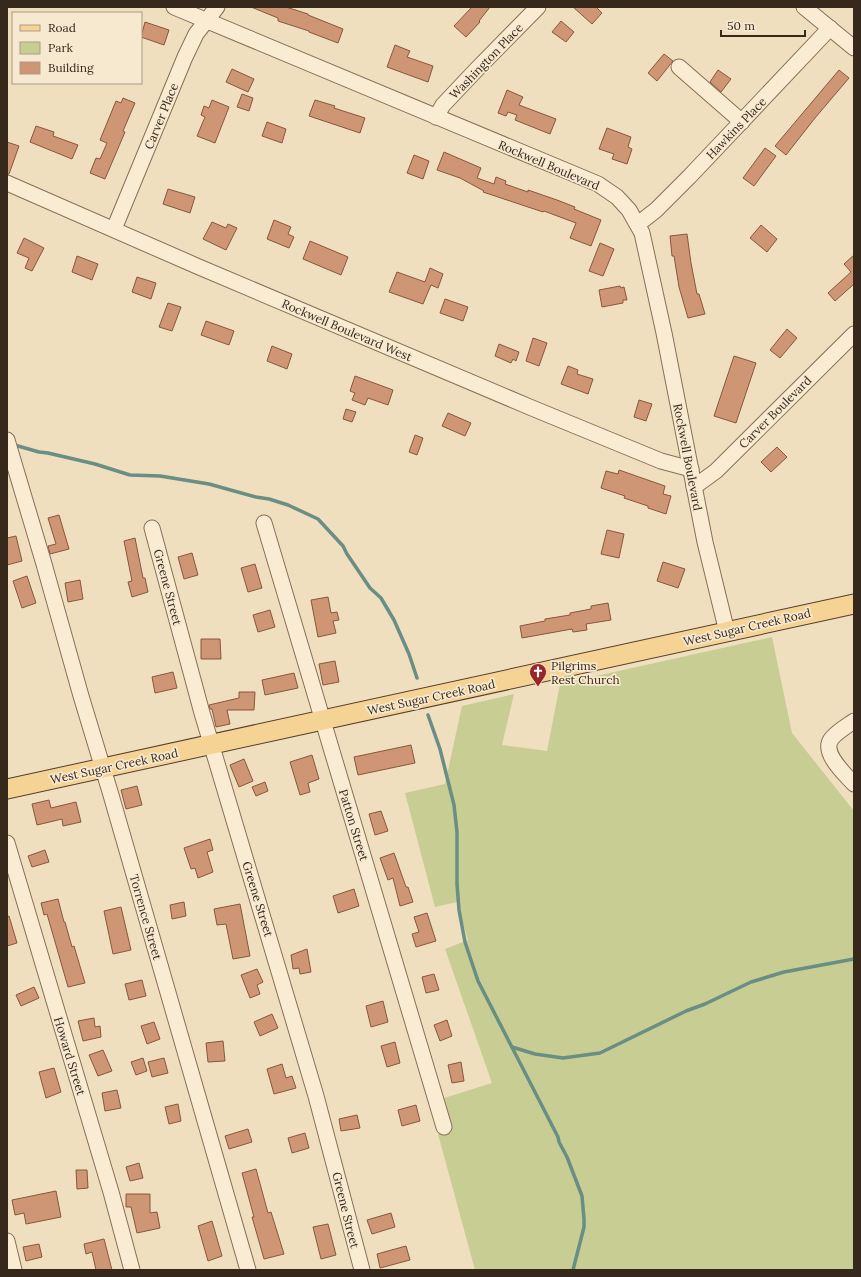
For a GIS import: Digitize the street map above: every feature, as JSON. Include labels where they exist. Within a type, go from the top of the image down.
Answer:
[{"type":"main road","name":"West Sugar Creek Road","points":[[7,789],[854,604]]},
{"type":"street","name":"Rockwell Boulevard","points":[[174,7],[598,184],[617,198],[629,210],[642,233],[664,333],[705,542],[727,632]]},
{"type":"street","name":"Carver Place","points":[[114,230],[185,57],[196,34],[217,7]]},
{"type":"street","name":"Washington Place","points":[[436,117],[443,105],[467,79],[538,7]]},
{"type":"street","points":[[804,7],[854,48]]},
{"type":"street","name":"Hawkins Place","points":[[638,224],[656,210],[742,122],[830,28]]},
{"type":"street","points":[[679,67],[742,122]]},
{"type":"street","name":"Rockwell Boulevard West","points":[[7,183],[198,267],[539,411],[661,461],[691,469]]},
{"type":"street","name":"Carver Boulevard","points":[[694,487],[716,471],[854,334]]},
{"type":"street","name":"Torrence Street","points":[[7,440],[248,1270]]},
{"type":"street","name":"Patton Street","points":[[264,523],[444,1127]]},
{"type":"street","name":"Greene Street","points":[[152,528],[212,744],[314,1089],[362,1270]]},
{"type":"street","points":[[854,721],[831,739],[828,746],[829,754],[854,784]]},
{"type":"street","name":"Howard Street","points":[[7,843],[104,1170],[132,1270]]},
{"type":"street","points":[[7,1241],[14,1270]]},
{"type":"green space","points":[[772,637],[792,733],[854,811],[854,1270],[475,1270],[438,1134],[452,1129],[444,1098],[492,1083],[445,949],[468,940],[457,902],[435,907],[405,793],[445,784],[462,706],[514,694],[502,745],[547,751],[560,684]]},
{"type":"building","points":[[251,7],[286,7],[308,14],[343,29],[338,43],[309,31],[278,21],[278,18]]},
{"type":"building","points":[[472,7],[490,7],[479,21],[480,22],[466,37],[454,26]]},
{"type":"building","points":[[573,7],[596,7],[602,13],[592,24]]},
{"type":"building","points":[[561,21],[574,32],[566,42],[552,32]]},
{"type":"building","points":[[145,22],[169,30],[164,45],[142,37]]},
{"type":"building","points":[[395,45],[410,51],[407,57],[433,66],[428,82],[387,67]]},
{"type":"building","points":[[664,54],[673,61],[657,81],[648,73]]},
{"type":"building","points":[[232,69],[254,79],[248,92],[226,82]]},
{"type":"building","points":[[718,70],[731,79],[721,92],[710,82]]},
{"type":"building","points":[[839,70],[849,78],[786,155],[775,146]]},
{"type":"building","points":[[507,90],[523,97],[519,105],[556,119],[550,134],[515,120],[517,115],[508,112],[506,116],[498,113]]},
{"type":"building","points":[[242,94],[253,98],[249,111],[237,107]]},
{"type":"building","points":[[123,98],[135,103],[123,131],[125,132],[105,179],[90,173],[96,158],[100,159],[107,143],[100,140],[116,101],[121,103]]},
{"type":"building","points":[[212,100],[229,107],[215,143],[197,136],[205,117],[201,115],[204,106],[209,108]]},
{"type":"building","points":[[315,100],[365,118],[360,133],[309,116]]},
{"type":"building","points":[[267,122],[286,129],[282,143],[262,136]]},
{"type":"building","points":[[36,126],[54,132],[53,136],[78,145],[72,159],[30,142]]},
{"type":"building","points":[[607,128],[631,137],[628,147],[632,149],[627,164],[612,159],[614,154],[599,149]]},
{"type":"building","points":[[7,142],[19,146],[9,174],[7,174]]},
{"type":"building","points":[[765,148],[776,156],[754,186],[743,178]]},
{"type":"building","points":[[444,152],[481,168],[477,178],[494,184],[496,177],[506,181],[505,184],[557,200],[601,220],[591,246],[570,238],[576,223],[544,211],[543,212],[483,192],[484,191],[460,178],[437,170]]},
{"type":"building","points":[[414,155],[429,161],[423,179],[407,173]]},
{"type":"building","points":[[168,189],[195,197],[190,213],[163,204]]},
{"type":"building","points":[[274,220],[291,227],[288,234],[294,237],[289,248],[267,239]]},
{"type":"building","points":[[212,222],[226,228],[228,224],[237,228],[226,250],[203,239]]},
{"type":"building","points":[[761,225],[777,239],[767,252],[750,238]]},
{"type":"building","points":[[687,234],[697,294],[699,294],[705,314],[688,318],[679,287],[674,256],[672,256],[670,236]]},
{"type":"building","points":[[24,238],[44,248],[32,271],[25,268],[29,258],[17,253]]},
{"type":"building","points":[[310,241],[348,257],[341,275],[303,259]]},
{"type":"building","points":[[600,243],[614,249],[603,276],[589,271]]},
{"type":"building","points":[[854,255],[854,284],[835,301],[828,293],[851,272],[844,264]]},
{"type":"building","points":[[77,256],[98,264],[92,280],[72,272]]},
{"type":"building","points":[[430,268],[443,274],[438,288],[431,285],[423,304],[389,292],[397,272],[425,282]]},
{"type":"building","points":[[137,277],[156,283],[151,299],[132,292]]},
{"type":"building","points":[[620,286],[621,288],[624,287],[627,300],[623,300],[623,303],[602,307],[599,290]]},
{"type":"building","points":[[445,299],[468,307],[463,321],[440,313]]},
{"type":"building","points":[[168,303],[181,307],[172,331],[159,327]]},
{"type":"building","points":[[206,321],[234,331],[229,345],[201,335]]},
{"type":"building","points":[[787,329],[797,338],[780,358],[770,350]]},
{"type":"building","points":[[533,338],[547,343],[539,366],[526,361]]},
{"type":"building","points":[[499,344],[519,352],[516,361],[513,359],[511,363],[495,356]]},
{"type":"building","points":[[272,346],[292,354],[287,369],[267,361]]},
{"type":"building","points":[[734,356],[756,363],[736,423],[714,416]]},
{"type":"building","points":[[568,366],[578,370],[577,374],[593,379],[588,394],[561,384]]},
{"type":"building","points":[[355,376],[393,390],[388,405],[368,398],[365,405],[352,400],[355,393],[350,391]]},
{"type":"building","points":[[639,400],[652,404],[646,421],[634,417]]},
{"type":"building","points":[[346,409],[356,412],[352,422],[343,419]]},
{"type":"building","points":[[448,413],[471,423],[465,436],[442,426]]},
{"type":"building","points":[[415,435],[423,438],[417,455],[409,452]]},
{"type":"building","points":[[777,447],[787,457],[771,472],[761,462]]},
{"type":"building","points":[[619,470],[665,486],[663,494],[671,496],[666,514],[624,498],[625,496],[601,488],[606,471],[618,474]]},
{"type":"building","points":[[59,515],[69,549],[50,554],[48,546],[56,544],[48,518]]},
{"type":"building","points":[[607,530],[624,534],[619,558],[601,554]]},
{"type":"building","points":[[16,536],[22,561],[7,565],[7,538]]},
{"type":"building","points":[[135,538],[143,578],[145,578],[148,592],[132,597],[128,582],[132,581],[124,541]]},
{"type":"building","points":[[192,553],[198,575],[184,579],[178,557]]},
{"type":"building","points":[[663,562],[685,569],[678,588],[657,581]]},
{"type":"building","points":[[255,564],[262,588],[248,592],[241,568]]},
{"type":"building","points":[[27,576],[36,603],[22,608],[13,581]]},
{"type":"building","points":[[80,580],[83,599],[68,602],[65,583]]},
{"type":"building","points":[[328,597],[331,613],[337,612],[339,620],[333,621],[336,633],[318,637],[311,600]]},
{"type":"building","points":[[608,603],[611,620],[586,624],[587,630],[573,632],[572,629],[522,638],[520,626],[545,621],[545,619],[570,615],[570,613],[591,609],[591,606]]},
{"type":"building","points":[[270,610],[275,627],[258,632],[253,615]]},
{"type":"building","points":[[201,639],[220,639],[221,659],[201,659]]},
{"type":"building","points":[[335,661],[339,682],[323,685],[319,664]]},
{"type":"building","points":[[173,672],[177,688],[155,693],[152,677]]},
{"type":"building","points":[[294,673],[298,688],[265,695],[262,680]]},
{"type":"building","points":[[239,692],[255,692],[254,710],[227,710],[230,724],[216,727],[212,709],[210,709],[209,705],[239,698]]},
{"type":"building","points":[[411,745],[415,763],[358,775],[354,757]]},
{"type":"building","points":[[312,755],[319,779],[308,783],[310,792],[300,795],[290,762]]},
{"type":"building","points":[[244,759],[253,781],[239,787],[230,765]]},
{"type":"building","points":[[265,782],[268,791],[256,796],[252,787]]},
{"type":"building","points":[[137,786],[142,805],[126,809],[121,790]]},
{"type":"building","points":[[49,800],[51,808],[76,802],[81,822],[63,826],[62,819],[37,825],[32,804]]},
{"type":"building","points":[[381,811],[388,831],[375,835],[369,814]]},
{"type":"building","points":[[210,839],[213,850],[207,852],[213,872],[198,878],[195,868],[191,869],[184,848]]},
{"type":"building","points":[[45,850],[49,862],[32,867],[28,856]]},
{"type":"building","points":[[394,853],[413,902],[400,906],[393,878],[388,880],[380,858]]},
{"type":"building","points":[[354,889],[359,906],[338,913],[333,896]]},
{"type":"building","points":[[58,899],[72,947],[74,946],[85,983],[68,987],[47,914],[44,915],[41,903]]},
{"type":"building","points":[[184,902],[186,916],[172,919],[170,905]]},
{"type":"building","points":[[240,904],[250,956],[233,959],[226,924],[217,925],[214,909]]},
{"type":"building","points":[[121,907],[131,950],[113,954],[104,911]]},
{"type":"building","points":[[427,913],[436,941],[416,947],[412,934],[419,932],[414,917]]},
{"type":"building","points":[[9,916],[17,943],[7,946],[7,917]]},
{"type":"building","points":[[307,949],[311,972],[300,974],[299,968],[293,969],[291,955]]},
{"type":"building","points":[[257,969],[263,982],[257,985],[260,994],[250,998],[241,975]]},
{"type":"building","points":[[434,974],[439,990],[426,993],[422,977]]},
{"type":"building","points":[[142,980],[146,996],[129,1000],[125,984]]},
{"type":"building","points":[[34,987],[39,998],[21,1006],[16,995]]},
{"type":"building","points":[[383,1001],[388,1022],[371,1027],[366,1006]]},
{"type":"building","points":[[272,1014],[278,1028],[260,1036],[254,1022]]},
{"type":"building","points":[[94,1018],[95,1027],[100,1026],[101,1037],[83,1041],[78,1021]]},
{"type":"building","points":[[447,1020],[452,1036],[440,1041],[434,1025]]},
{"type":"building","points":[[154,1022],[160,1039],[147,1044],[141,1026]]},
{"type":"building","points":[[223,1041],[225,1061],[208,1062],[206,1043]]},
{"type":"building","points":[[395,1042],[400,1063],[387,1067],[381,1046]]},
{"type":"building","points":[[103,1050],[112,1071],[98,1076],[89,1055]]},
{"type":"building","points":[[143,1058],[147,1071],[136,1075],[131,1062]]},
{"type":"building","points":[[164,1058],[168,1073],[152,1077],[148,1062]]},
{"type":"building","points":[[461,1062],[464,1081],[452,1083],[448,1065]]},
{"type":"building","points":[[282,1064],[286,1078],[292,1076],[296,1088],[274,1094],[267,1069]]},
{"type":"building","points":[[54,1068],[61,1092],[46,1098],[39,1072]]},
{"type":"building","points":[[117,1090],[121,1108],[105,1111],[102,1093]]},
{"type":"building","points":[[178,1104],[181,1121],[169,1124],[165,1107]]},
{"type":"building","points":[[416,1105],[420,1121],[402,1126],[398,1110]]},
{"type":"building","points":[[357,1115],[360,1128],[341,1131],[339,1119]]},
{"type":"building","points":[[248,1129],[252,1142],[229,1149],[225,1136]]},
{"type":"building","points":[[305,1133],[309,1148],[292,1153],[288,1138]]},
{"type":"building","points":[[139,1163],[143,1178],[130,1181],[126,1167]]},
{"type":"building","points":[[256,1169],[268,1213],[271,1212],[284,1254],[264,1259],[252,1217],[254,1217],[242,1173]]},
{"type":"building","points":[[76,1170],[87,1170],[88,1188],[77,1189]]},
{"type":"building","points":[[56,1191],[61,1217],[26,1224],[24,1213],[15,1215],[12,1200]]},
{"type":"building","points":[[126,1194],[150,1194],[150,1213],[157,1212],[160,1228],[137,1233],[131,1207],[126,1207]]},
{"type":"building","points":[[391,1213],[395,1227],[372,1234],[367,1220]]},
{"type":"building","points":[[212,1221],[222,1256],[208,1261],[198,1226]]},
{"type":"building","points":[[328,1224],[336,1255],[321,1259],[313,1227]]},
{"type":"building","points":[[104,1239],[112,1270],[96,1270],[92,1252],[86,1254],[84,1244]]},
{"type":"building","points":[[39,1244],[42,1257],[26,1261],[23,1247]]},
{"type":"building","points":[[406,1246],[410,1260],[380,1268],[377,1254]]},
{"type":"waterway","points":[[11,444],[39,452],[95,464],[130,475],[160,476],[209,484],[288,505],[318,519],[343,546],[370,588],[381,598],[394,620],[409,654],[417,678]]},
{"type":"waterway","points":[[428,715],[440,749],[454,805],[457,832],[457,884],[459,910],[465,942],[478,981],[558,1137],[582,1196],[584,1227],[573,1270]]},
{"type":"waterway","points":[[512,1047],[535,1054],[563,1058],[600,1053],[686,1011],[705,1004],[751,982],[784,972],[854,959]]},
{"type":"place","name":"Pilgrims Rest Church","points":[[538,687]]}]
